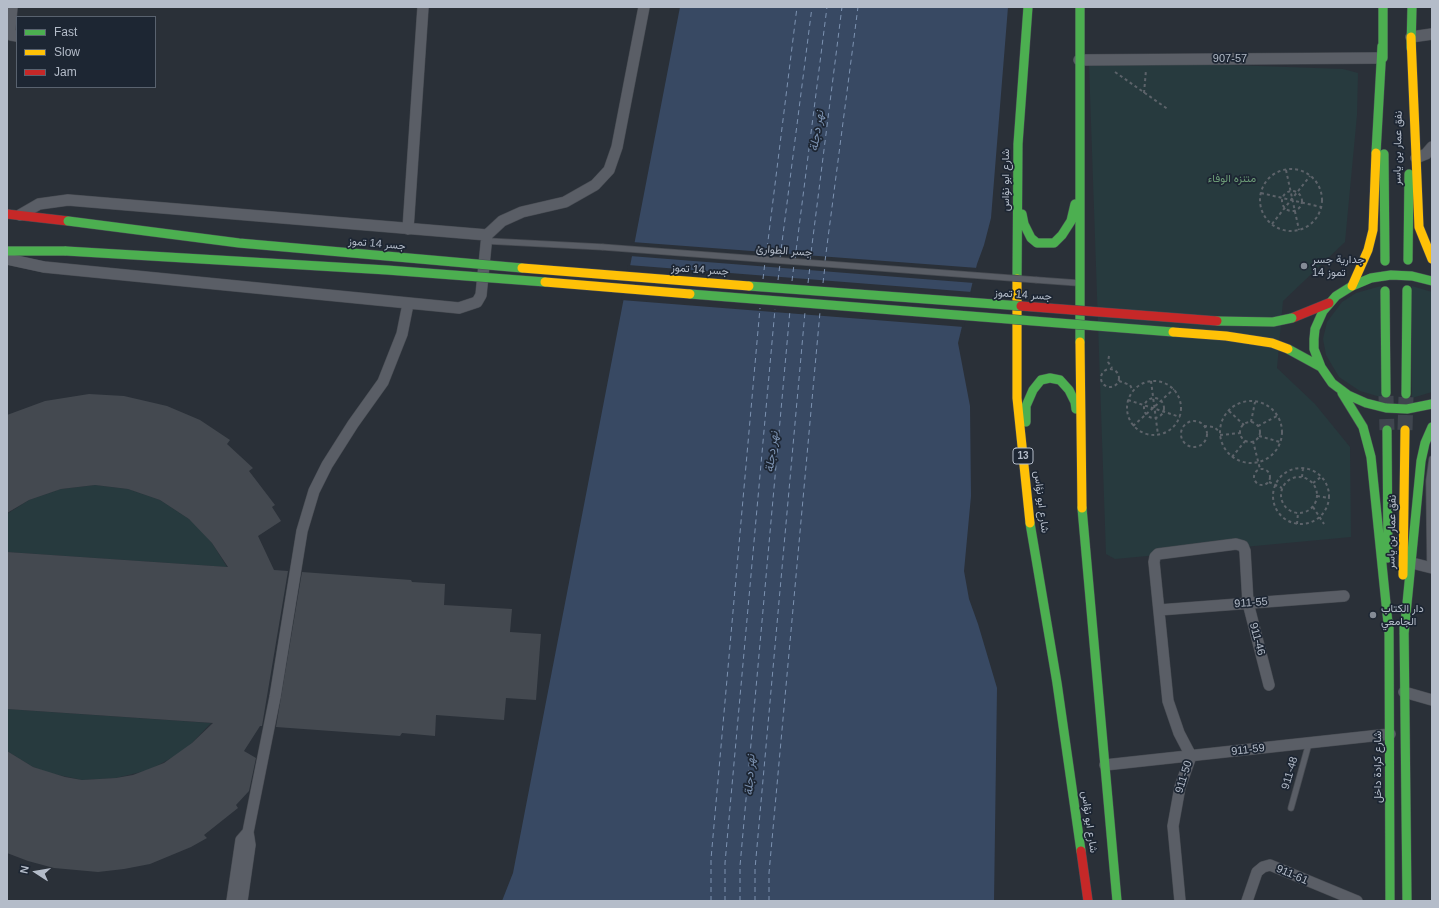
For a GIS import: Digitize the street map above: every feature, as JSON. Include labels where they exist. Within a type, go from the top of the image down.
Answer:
[{"type":"main road","name":"شارع ابو نؤاس","points":[[1028,7],[1018,144],[1017,398],[1028,509],[1057,683],[1088,901]]},
{"type":"main road","name":"شارع ابو نؤاس","points":[[1080,7],[1080,463],[1082,522],[1117,901]]},
{"type":"main road","points":[[1352,286],[1368,250],[1373,230],[1383,7]]},
{"type":"main road","points":[[1412,7],[1419,227],[1432,259]]},
{"type":"main road","name":"نفق عمار بن ياسر","points":[[1408,260],[1412,37]]},
{"type":"main road","name":"نفق عمار بن ياسر","points":[[1382,46],[1385,261]]},
{"type":"main road","points":[[1018,144],[1021,208],[1024,224],[1031,238],[1038,243],[1054,243],[1062,235],[1071,221],[1076,200],[1079,131]]},
{"type":"main road","name":"جسر 14 تموز","points":[[7,214],[239,243],[507,267],[1226,322],[1273,322],[1292,318],[1329,303]]},
{"type":"main road","points":[[7,251],[66,251],[387,270],[1226,336],[1272,343],[1288,349],[1321,367]]},
{"type":"main road","points":[[1432,281],[1412,276],[1391,275],[1371,278],[1352,286],[1329,303],[1318,320],[1314,349],[1326,376],[1340,389],[1357,400],[1386,408],[1407,409],[1432,404]]},
{"type":"main road","points":[[1406,394],[1408,290]]},
{"type":"main road","points":[[1385,291],[1386,393]]},
{"type":"main road","points":[[1028,509],[1025,448],[1026,406],[1033,390],[1041,380],[1050,378],[1060,380],[1069,390],[1076,402],[1080,463]]},
{"type":"main road","points":[[1340,389],[1363,427],[1371,457],[1389,633]]},
{"type":"main road","points":[[1407,901],[1404,634],[1421,461],[1425,443],[1432,427]]},
{"type":"main road","name":"نفق عمار بن ياسر","points":[[1387,430],[1389,633]]},
{"type":"main road","name":"نفق عمار بن ياسر","points":[[1404,634],[1405,430]]},
{"type":"main road","name":"شارع كرادة داخل","points":[[1389,633],[1390,901]]},
{"type":"street","points":[[12,7],[9,20],[12,35],[16,36]]},
{"type":"street","points":[[408,229],[423,7]]},
{"type":"street","points":[[7,259],[52,267],[408,304],[459,308],[477,302],[481,295],[487,238],[502,221],[522,212],[565,202],[595,185],[609,170],[617,148],[644,7]]},
{"type":"street","points":[[1412,37],[1432,34]]},
{"type":"street","name":"907-57","points":[[1079,60],[1380,58]]},
{"type":"street","points":[[1416,158],[1426,154],[1432,147]]},
{"type":"street","points":[[20,215],[30,207],[39,204],[68,200],[408,229],[487,238]]},
{"type":"street","points":[[242,901],[250,845],[248,832],[275,697],[302,531],[314,491],[353,424],[383,382],[402,334],[408,304]]},
{"type":"street","name":"911-50","points":[[1180,901],[1173,826],[1180,787],[1191,756],[1179,733],[1168,701],[1154,562],[1155,557],[1158,554],[1236,544],[1243,546]]},
{"type":"street","name":"911-46","points":[[1243,546],[1245,551],[1248,603],[1269,685]]},
{"type":"street","points":[[1412,563],[1431,568]]},
{"type":"street","name":"911-55","points":[[1159,610],[1344,596]]},
{"type":"street","points":[[1404,692],[1432,700]]},
{"type":"street","name":"911-59","points":[[1105,765],[1390,734]]},
{"type":"street","points":[[232,901],[240,844],[243,837],[248,832]]},
{"type":"street","name":"911-61","points":[[1247,901],[1257,872],[1263,867],[1270,865],[1357,901]]},
{"type":"lane","name":"جسر الطوارئ","points":[[487,238],[1080,283]]},
{"type":"lane","points":[[1431,568],[1429,481],[1432,459]]},
{"type":"lane","name":"911-48","points":[[1290,808],[1309,743]]},
{"type":"path","points":[[1144,93],[1147,59]]},
{"type":"path","points":[[1098,60],[1169,110]]},
{"type":"path","points":[[1286,170],[1299,230]]},
{"type":"path","points":[[1286,170],[1301,171],[1310,176],[1320,189],[1321,207],[1316,219],[1306,228],[1299,230],[1283,230],[1272,224],[1262,211],[1261,193],[1268,180],[1273,175],[1286,170]]},
{"type":"path","points":[[1272,224],[1310,176]]},
{"type":"path","points":[[1285,207],[1283,198],[1285,194],[1291,191],[1297,192],[1301,197],[1302,202],[1299,208],[1295,210]]},
{"type":"path","points":[[1261,193],[1321,207]]},
{"type":"path","points":[[1285,207],[1295,210]]},
{"type":"path","points":[[1109,356],[1108,362],[1118,373],[1119,381],[1117,385],[1112,388],[1106,387],[1102,383],[1102,374],[1106,370],[1113,369]]},
{"type":"path","points":[[1119,381],[1130,385],[1133,391]]},
{"type":"path","points":[[1151,381],[1158,435]]},
{"type":"path","points":[[1151,381],[1164,382],[1174,389],[1181,402],[1180,417],[1178,422],[1166,433],[1158,435],[1145,433],[1133,426],[1127,409],[1128,400],[1133,391],[1144,383],[1151,381]]},
{"type":"path","points":[[1133,426],[1174,389]]},
{"type":"path","points":[[1154,398],[1162,401],[1164,406],[1164,412],[1156,419],[1150,418],[1146,415],[1144,405],[1148,400],[1154,398]]},
{"type":"path","points":[[1128,400],[1180,417]]},
{"type":"path","points":[[1245,402],[1255,402],[1264,404],[1277,416],[1281,429],[1280,442],[1272,455],[1259,462],[1248,463],[1232,457],[1226,451],[1220,432],[1222,422],[1229,411],[1236,405],[1245,402]]},
{"type":"path","points":[[1251,422],[1255,402]]},
{"type":"path","points":[[1229,411],[1244,425]]},
{"type":"path","points":[[1258,426],[1277,416]]},
{"type":"path","points":[[1182,429],[1185,425],[1192,421],[1204,426],[1214,427],[1220,432]]},
{"type":"path","points":[[1178,422],[1182,429],[1183,441],[1189,446],[1197,447],[1206,439],[1206,430],[1204,426]]},
{"type":"path","points":[[1241,433],[1244,425],[1251,422]]},
{"type":"path","points":[[1251,422],[1258,426]]},
{"type":"path","points":[[1258,426],[1259,436]]},
{"type":"path","points":[[1220,435],[1241,433]]},
{"type":"path","points":[[1241,433],[1246,440],[1253,441],[1259,436]]},
{"type":"path","points":[[1259,436],[1280,442]]},
{"type":"path","points":[[1232,457],[1246,440]]},
{"type":"path","points":[[1253,441],[1260,469]]},
{"type":"path","points":[[1302,477],[1303,468]]},
{"type":"path","points":[[1303,468],[1310,469],[1321,477],[1328,490],[1329,498],[1326,507],[1319,517],[1306,524],[1297,524],[1284,519],[1278,513],[1273,499],[1275,485],[1283,474],[1289,470],[1303,468]]},
{"type":"path","points":[[1260,469],[1268,471],[1271,477],[1269,482],[1263,486],[1256,483],[1254,475],[1260,469]]},
{"type":"path","points":[[1302,477],[1312,483],[1317,496],[1313,507],[1304,512],[1298,513],[1288,509],[1284,505],[1281,494],[1282,488],[1292,478],[1302,477]]},
{"type":"path","points":[[1312,483],[1321,477]]},
{"type":"path","points":[[1269,482],[1282,488]]},
{"type":"path","points":[[1317,496],[1329,498]]},
{"type":"path","points":[[1313,507],[1324,524]]},
{"type":"path","points":[[1297,524],[1298,513]]},
{"type":"green space","name":"متنزه الوفاء","points":[[1146,62],[1343,69],[1358,73],[1357,115],[1345,242],[1283,301],[1277,368],[1315,404],[1350,447],[1351,537],[1115,559],[1106,554],[1089,65]]},
{"type":"green space","points":[[1381,286],[1384,398],[1360,391],[1339,377],[1326,355],[1323,339],[1327,322],[1342,302],[1356,293]]},
{"type":"green space","points":[[1412,286],[1432,292],[1432,392],[1412,398]]},
{"type":"green space","points":[[95,485],[128,489],[160,500],[189,519],[201,530],[212,543],[227,567],[7,552],[7,514],[29,500],[61,489]]},
{"type":"green space","points":[[7,709],[211,723],[179,754],[149,770],[116,778],[82,780],[49,773],[33,767],[7,751]]},
{"type":"water","name":"نهر دجلة","points":[[680,7],[1008,7],[991,218],[977,264],[958,343],[970,406],[971,496],[964,571],[969,599],[997,688],[994,901],[502,901],[513,873]]},
{"type":"pier","points":[[632,242],[978,268],[974,283],[630,256]]},
{"type":"pier","points":[[628,265],[972,292],[964,327],[621,300]]},
{"type":"building","points":[[89,394],[124,396],[167,406],[200,420],[230,440],[227,444],[253,468],[249,471],[275,505],[272,507],[281,521],[258,536],[274,570],[288,571],[262,726],[260,726],[244,751],[256,758],[249,791],[236,805],[238,808],[204,835],[207,838],[191,847],[150,864],[98,872],[54,868],[28,861],[7,853],[7,751],[33,767],[65,777],[82,780],[116,778],[133,775],[164,763],[192,743],[213,723],[7,709],[7,552],[228,567],[212,543],[189,519],[160,500],[128,489],[95,485],[61,489],[29,500],[7,513],[7,415],[45,401]]},
{"type":"building","points":[[302,572],[445,584],[444,605],[512,609],[510,632],[541,634],[536,700],[506,698],[504,720],[436,715],[435,736],[402,733],[400,736],[276,727]]},
{"type":"ferry route","points":[[766,257],[797,7]]},
{"type":"ferry route","points":[[780,258],[812,7]]},
{"type":"ferry route","points":[[795,259],[827,7]]},
{"type":"ferry route","points":[[810,261],[842,7]]},
{"type":"ferry route","points":[[825,261],[858,7]]},
{"type":"ferry route","points":[[763,279],[765,262]]},
{"type":"ferry route","points":[[778,280],[780,264]]},
{"type":"ferry route","points":[[792,281],[794,264]]},
{"type":"ferry route","points":[[808,283],[810,266]]},
{"type":"ferry route","points":[[823,283],[825,266]]},
{"type":"ferry route","points":[[711,901],[711,859],[760,308]]},
{"type":"ferry route","points":[[725,901],[725,863],[775,309]]},
{"type":"ferry route","points":[[740,901],[740,866],[790,310]]},
{"type":"ferry route","points":[[755,901],[755,869],[805,312]]},
{"type":"ferry route","points":[[769,901],[769,873],[820,312]]},
{"type":"tunnel","points":[[1386,396],[1387,430]]},
{"type":"tunnel","points":[[1405,430],[1406,397]]},
{"type":"traffic: fast","points":[[1017,279],[1018,144],[1028,7]]},
{"type":"traffic: fast","points":[[1080,7],[1080,342]]},
{"type":"traffic: fast","points":[[1383,7],[1383,58]]},
{"type":"traffic: fast","points":[[1411,48],[1412,7]]},
{"type":"traffic: fast","points":[[1376,153],[1382,46]]},
{"type":"traffic: fast","points":[[1384,154],[1385,261]]},
{"type":"traffic: fast","points":[[1408,260],[1409,174]]},
{"type":"traffic: fast","points":[[1022,214],[1024,224],[1031,238],[1037,243],[1054,243],[1062,235],[1071,221],[1075,204]]},
{"type":"traffic: fast","points":[[68,221],[239,243],[522,268]]},
{"type":"traffic: fast","points":[[7,251],[66,251]]},
{"type":"traffic: fast","points":[[66,251],[387,270],[545,282]]},
{"type":"traffic: fast","points":[[1432,281],[1412,276],[1391,275],[1371,278],[1352,286],[1336,296],[1323,311],[1315,329],[1314,339],[1314,349],[1321,367],[1332,383],[1348,395],[1366,403],[1386,408],[1407,409],[1432,404]]},
{"type":"traffic: fast","points":[[749,286],[1021,306]]},
{"type":"traffic: fast","points":[[1406,394],[1407,290]]},
{"type":"traffic: fast","points":[[1385,291],[1386,393]]},
{"type":"traffic: fast","points":[[690,294],[1173,332]]},
{"type":"traffic: fast","points":[[1217,321],[1273,322],[1292,318]]},
{"type":"traffic: fast","points":[[1288,349],[1321,367]]},
{"type":"traffic: fast","points":[[1026,422],[1026,406],[1033,390],[1041,380],[1050,378],[1060,380],[1069,390],[1075,402],[1076,409]]},
{"type":"traffic: fast","points":[[1342,393],[1363,427],[1371,457],[1389,633]]},
{"type":"traffic: fast","points":[[1404,634],[1421,461],[1425,443],[1432,427]]},
{"type":"traffic: fast","points":[[1387,430],[1388,558]]},
{"type":"traffic: fast","points":[[1082,508],[1117,901]]},
{"type":"traffic: fast","points":[[1030,523],[1057,683],[1081,851]]},
{"type":"traffic: fast","points":[[1389,622],[1390,901]]},
{"type":"traffic: fast","points":[[1404,623],[1407,901]]},
{"type":"traffic: slow","points":[[1411,37],[1419,227],[1432,259]]},
{"type":"traffic: slow","points":[[1352,286],[1368,250],[1373,230],[1376,153]]},
{"type":"traffic: slow","points":[[522,268],[749,286]]},
{"type":"traffic: slow","points":[[1017,279],[1017,398],[1030,523]]},
{"type":"traffic: slow","points":[[545,282],[690,294]]},
{"type":"traffic: slow","points":[[1173,332],[1226,336],[1272,343],[1288,349]]},
{"type":"traffic: slow","points":[[1080,342],[1082,508]]},
{"type":"traffic: slow","points":[[1403,575],[1405,430]]},
{"type":"traffic: jam","points":[[7,214],[68,221]]},
{"type":"traffic: jam","points":[[1292,318],[1329,303]]},
{"type":"traffic: jam","points":[[1021,306],[1217,321]]},
{"type":"traffic: jam","points":[[1081,851],[1088,901]]},
{"type":"place","name":"جدارية جسر 14 تموز","points":[[1304,266]]},
{"type":"place","name":"دار الكتاب الجامعي","points":[[1373,615]]}]
